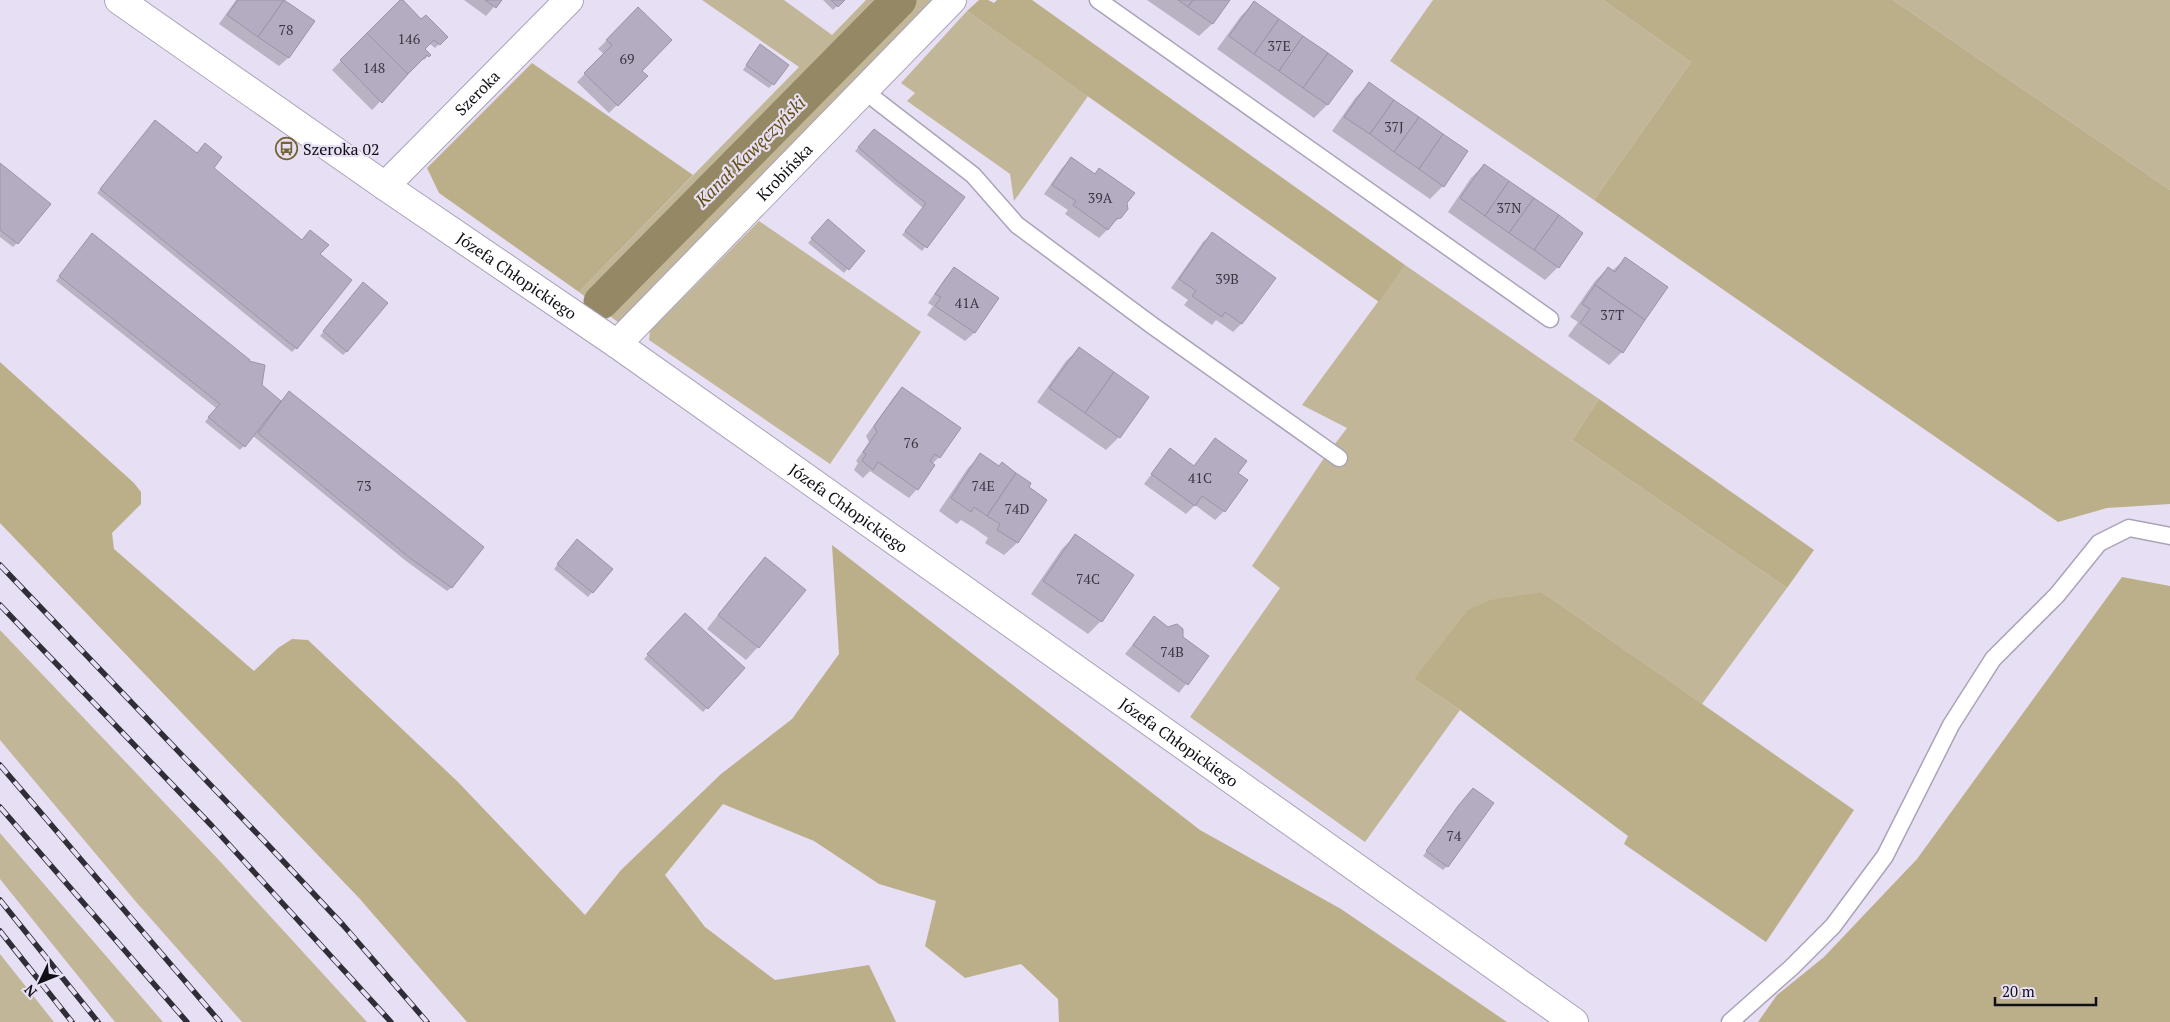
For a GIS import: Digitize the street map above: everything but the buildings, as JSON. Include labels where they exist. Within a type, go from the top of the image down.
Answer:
[{"type":"street","name":"Józefa Chłopickiego","points":[[119,0],[385,186],[616,344],[1574,1022]]},
{"type":"street","name":"Szeroka","points":[[385,186],[569,0]]},
{"type":"street","name":"Krobińska","points":[[616,344],[952,0]]},
{"type":"lane","points":[[1098,0],[1550,319]]},
{"type":"lane","points":[[863,90],[973,175],[1017,225],[1153,326],[1339,458]]},
{"type":"lane","points":[[1730,1022],[1792,967],[1833,926],[1885,856],[1951,725],[1993,659],[2057,595],[2099,543],[2129,528],[2170,536]]},
{"type":"shaded area","points":[[702,0],[784,0],[832,35],[866,0],[934,0],[619,323],[579,292],[799,67]]},
{"type":"shaded area","points":[[979,0],[988,0],[994,3],[997,0],[1032,0],[1405,265],[1379,302],[967,11]]},
{"type":"shaded area","points":[[1433,0],[1603,0],[1691,62],[1594,200],[1390,61]]},
{"type":"shaded area","points":[[1603,0],[1893,0],[2170,190],[2170,504],[2107,508],[2058,522],[1594,200],[1691,62]]},
{"type":"shaded area","points":[[1893,0],[2170,0],[2170,190]]},
{"type":"shaded area","points":[[967,11],[1088,96],[1014,201],[1010,174],[907,101],[915,93],[901,83]]},
{"type":"shaded area","points":[[532,63],[693,175],[579,292],[439,193],[427,168]]},
{"type":"shaded area","points":[[759,221],[921,332],[830,464],[649,340],[650,331]]},
{"type":"shaded area","points":[[1405,265],[1599,399],[1572,440],[1787,588],[1702,704],[1542,592],[1414,679],[1460,710],[1365,842],[1190,717],[1280,588],[1252,566],[1322,461],[1347,428],[1302,405]]},
{"type":"shaded area","points":[[0,362],[134,483],[141,492],[141,504],[112,533],[114,549],[254,671],[278,648],[292,639],[308,640],[458,782],[585,915],[621,870],[721,774],[792,719],[839,654],[832,545],[1200,830],[1341,909],[1507,1022],[1059,1022],[1058,999],[1021,964],[965,978],[925,946],[936,901],[879,884],[814,841],[723,804],[665,875],[705,927],[775,980],[869,965],[896,1022],[467,1022],[359,898],[0,523]]},
{"type":"shaded area","points":[[1599,399],[1814,550],[1787,588],[1572,440]]},
{"type":"shaded area","points":[[2122,577],[2170,586],[2170,1022],[1758,1022],[1777,995],[1824,957],[1917,859]]},
{"type":"shaded area","points":[[1542,592],[1854,810],[1766,942],[1624,844],[1628,836],[1460,710],[1414,679],[1468,610],[1490,600]]},
{"type":"shaded area","points":[[0,630],[216,857],[367,1022],[242,1022],[137,903],[0,740]]},
{"type":"shaded area","points":[[0,833],[163,1022],[115,1022],[0,879]]},
{"type":"shaded area","points":[[0,954],[54,1022],[0,1022]]},
{"type":"waterway","name":"Kanał Kawęczyński","points":[[601,302],[899,0]]},
{"type":"railway","points":[[0,565],[343,925],[427,1022]]},
{"type":"railway","points":[[0,605],[212,826],[391,1022]]},
{"type":"railway","points":[[0,765],[220,1022]]},
{"type":"railway","points":[[0,807],[187,1022]]},
{"type":"railway","points":[[0,900],[98,1022]]},
{"type":"railway","points":[[0,931],[72,1022]]},
{"type":"place","name":"Szeroka 02","points":[[287,149]]}]
